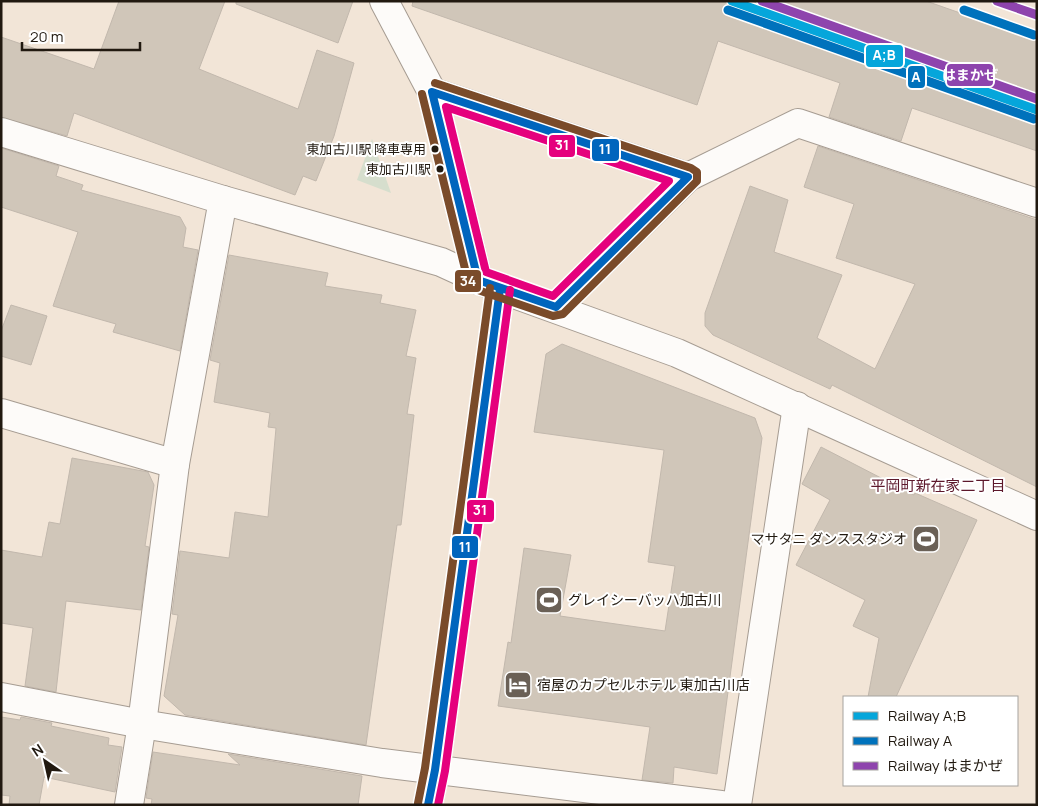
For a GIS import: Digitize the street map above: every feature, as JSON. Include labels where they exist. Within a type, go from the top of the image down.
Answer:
[{"type":"street","points":[[384,1],[432,92],[489,284],[435,770],[428,805]]},
{"type":"street","points":[[432,92],[688,177]]},
{"type":"street","points":[[556,307],[688,177],[798,123],[1037,202]]},
{"type":"street","points":[[1,132],[223,200],[422,256],[489,284],[677,353],[1037,516]]},
{"type":"street","points":[[129,805],[142,724],[175,464],[223,200]]},
{"type":"street","points":[[737,805],[797,406]]},
{"type":"street","points":[[1,414],[175,464]]},
{"type":"street","points":[[1,697],[142,724],[435,770],[721,805]]},
{"type":"green space","points":[[372,139],[391,193],[357,180]]},
{"type":"building","points":[[119,1],[225,1],[199,69],[298,109],[317,50],[354,63],[334,136],[316,181],[303,176],[295,195],[74,113],[67,136],[1,117],[1,37],[94,69]]},
{"type":"building","points":[[236,1],[353,1],[338,43],[236,4]]},
{"type":"building","points":[[413,1],[926,1],[1037,40],[1037,151],[912,108],[901,141],[829,117],[840,83],[718,41],[697,105],[412,6]]},
{"type":"building","points":[[818,146],[1037,220],[1037,487],[832,385],[830,389],[713,335],[705,326],[705,313],[750,186],[788,200],[774,252],[842,275],[817,338],[875,369],[915,284],[836,258],[854,204],[804,187]]},
{"type":"building","points":[[1,148],[59,166],[56,176],[83,185],[81,190],[180,217],[186,228],[183,247],[198,250],[180,351],[113,332],[116,324],[53,306],[78,232],[1,207]]},
{"type":"building","points":[[229,255],[328,273],[325,286],[382,295],[380,303],[416,310],[406,356],[416,358],[407,414],[414,415],[401,525],[397,525],[366,745],[185,715],[164,696],[178,615],[172,614],[180,551],[229,558],[235,512],[268,517],[276,428],[268,427],[270,413],[214,402],[220,363],[210,360]]},
{"type":"building","points":[[11,305],[47,316],[31,365],[1,356],[1,331]]},
{"type":"building","points":[[562,344],[755,418],[762,438],[717,774],[674,767],[673,783],[642,780],[650,727],[498,706],[508,642],[511,643],[524,548],[571,555],[560,616],[665,631],[675,566],[648,562],[664,450],[534,432],[546,354]]},
{"type":"building","points":[[821,447],[914,495],[915,493],[977,520],[896,696],[868,696],[879,638],[853,626],[865,600],[796,565],[830,500],[802,484]]},
{"type":"building","points":[[72,458],[148,472],[154,485],[145,546],[149,547],[141,610],[66,601],[56,692],[25,686],[33,628],[1,623],[1,550],[42,557],[49,522],[60,524]]},
{"type":"building","points":[[1,717],[20,720],[21,717],[52,723],[51,726],[109,738],[108,745],[122,747],[115,792],[44,777],[39,805],[9,805],[10,796],[1,795]]},
{"type":"building","points":[[153,752],[240,765],[228,754],[362,776],[358,805],[151,805],[152,799],[146,798]]},
{"type":"rail line","name":"A;B","points":[[732,1],[1037,110]]},
{"type":"rail line","name":"はまかぜ","points":[[762,1],[1037,99]]},
{"type":"rail line","name":"はまかぜ","points":[[997,1],[1037,15]]},
{"type":"rail line","name":"A","points":[[728,10],[1034,119]]},
{"type":"rail line","name":"A","points":[[964,10],[1034,35]]},
{"type":"transit line","name":"34","points":[[422,94],[469,285],[475,289],[553,316],[563,314],[697,181],[697,172],[691,168],[435,83]]},
{"type":"transit line","name":"11","points":[[432,92],[688,177],[556,307],[478,280],[432,92]]},
{"type":"transit line","name":"31","points":[[446,107],[669,181],[553,296],[486,272],[446,107]]},
{"type":"transit line","name":"34","points":[[418,803],[425,768],[490,288]]},
{"type":"transit line","name":"11","points":[[428,805],[435,770],[500,289]]},
{"type":"transit line","name":"31","points":[[438,805],[445,771],[510,290]]},
{"type":"place","name":"東加古川駅 降車専用","points":[[435,149]]},
{"type":"place","name":"東加古川駅","points":[[440,169]]},
{"type":"place","name":"マサタニ ダンススタジオ","points":[[926,539]]},
{"type":"place","name":"グレイシーバッハ加古川","points":[[549,600]]},
{"type":"place","name":"宿屋のカプセルホテル 東加古川店","points":[[518,685]]},
{"type":"district","name":"平岡町新在家二丁目","points":[[938,486]]}]
